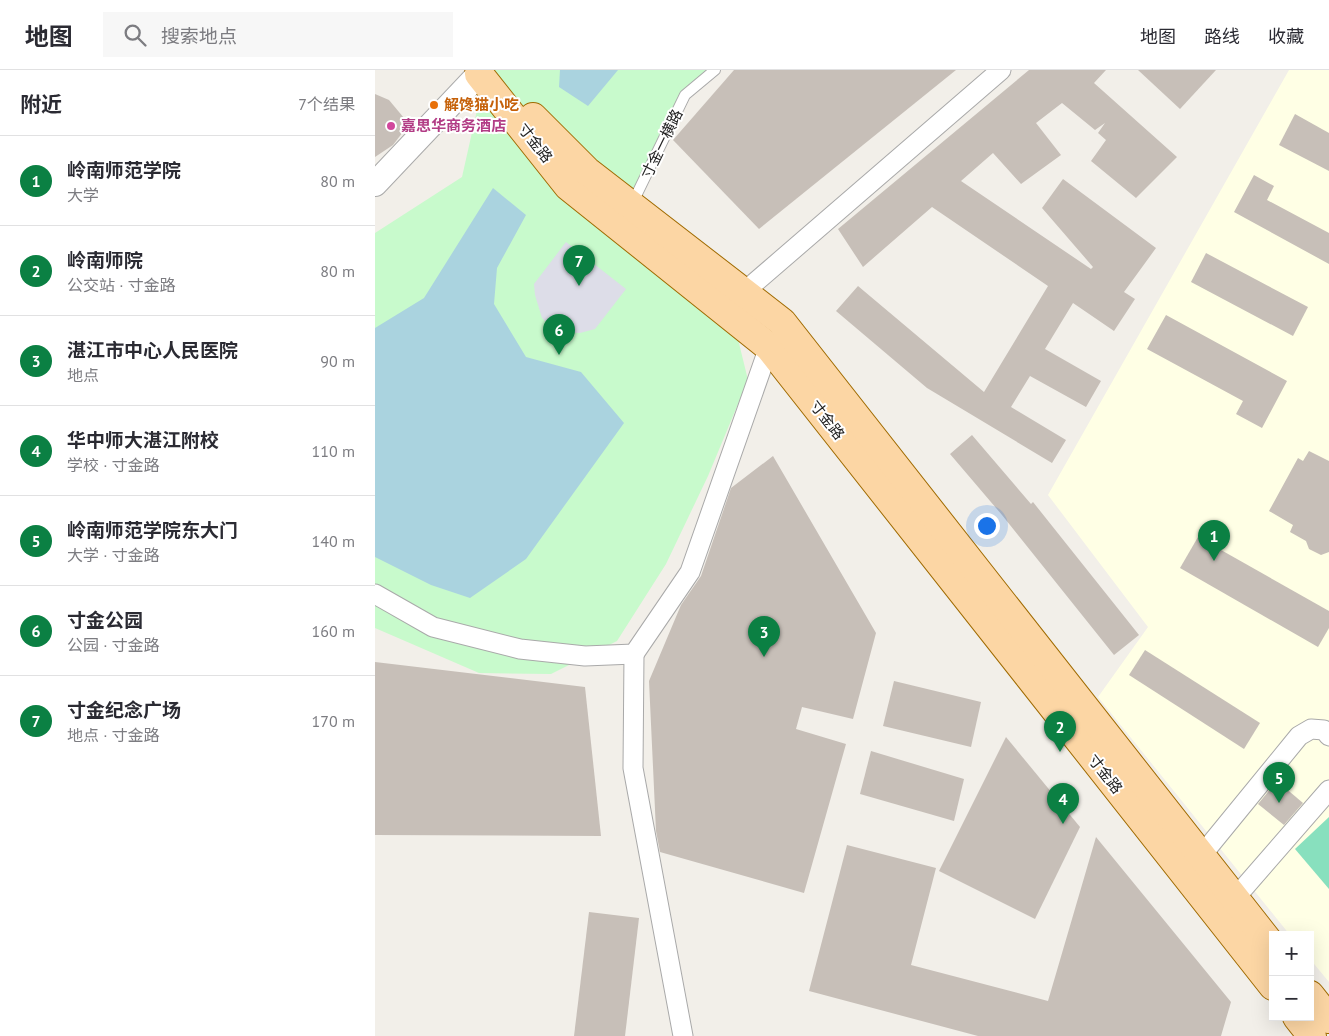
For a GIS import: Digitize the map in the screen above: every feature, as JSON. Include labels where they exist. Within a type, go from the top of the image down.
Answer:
[{"type":"main road","name":"寸金路","points":[[479,72],[531,116],[587,171],[626,216],[769,346],[1269,981]]},
{"type":"main road","name":"寸金路","points":[[626,216],[743,292],[782,322],[1269,942]]},
{"type":"main road","points":[[1314,1000],[1329,1019]]},
{"type":"main road","points":[[1300,1021],[1312,1036]]},
{"type":"street","points":[[743,292],[1001,70]]},
{"type":"street","points":[[375,184],[479,72]]},
{"type":"street","points":[[683,1036],[633,768],[634,654],[690,572],[769,346]]},
{"type":"street","points":[[375,594],[433,627],[520,649],[585,656],[634,654]]},
{"type":"street","points":[[1201,856],[1299,736],[1311,729],[1327,729]]},
{"type":"street","points":[[1235,898],[1329,790]]},
{"type":"lane","name":"寸金一横路","points":[[626,216],[685,96],[715,70]]},
{"type":"shaded area","points":[[1289,70],[1329,70],[1329,982],[1314,964],[1314,931],[1287,931],[1098,697],[1148,627],[1048,495]]},
{"type":"shaded area","points":[[566,242],[626,289],[595,329],[580,333],[563,332],[552,328],[542,318],[535,295],[534,284]]},
{"type":"green space","points":[[486,70],[707,70],[682,91],[620,242],[736,331],[748,380],[708,476],[666,564],[617,641],[551,674],[479,673],[375,628],[375,233],[462,177]]},
{"type":"green space","points":[[1329,817],[1329,889],[1295,849]]},
{"type":"water","points":[[560,70],[618,70],[588,106],[559,87]]},
{"type":"water","points":[[493,188],[526,215],[497,268],[494,304],[526,357],[581,372],[624,423],[526,559],[470,598],[431,585],[375,557],[375,328],[424,298]]},
{"type":"building","points":[[734,70],[956,70],[759,229],[673,140]]},
{"type":"building","points":[[1029,70],[1106,70],[1094,83],[1177,157],[1136,198],[1091,161],[1106,140],[1098,133],[1105,123],[1095,130],[1062,103],[1036,123],[1061,155],[1021,184],[993,153],[961,181],[1091,269],[1093,267],[1042,208],[1063,179],[1156,248],[1124,292],[1135,299],[1114,331],[1073,303],[1045,349],[1101,381],[1086,407],[1030,376],[1011,407],[1066,440],[1052,463],[927,388],[836,311],[858,286],[984,392],[1048,286],[932,207],[863,267],[838,229]]},
{"type":"building","points":[[1138,70],[1216,70],[1180,109]]},
{"type":"building","points":[[375,94],[389,100],[409,124],[393,145],[375,157]]},
{"type":"building","points":[[1295,114],[1329,133],[1329,171],[1279,145]]},
{"type":"building","points":[[1254,175],[1274,186],[1267,200],[1329,233],[1329,264],[1234,212]]},
{"type":"building","points":[[1206,253],[1308,307],[1293,336],[1191,282]]},
{"type":"building","points":[[1166,315],[1287,381],[1262,428],[1236,414],[1243,401],[1147,349]]},
{"type":"building","points":[[972,435],[1031,504],[1033,502],[1139,635],[1114,655],[1002,515],[950,454]]},
{"type":"building","points":[[1309,451],[1329,461],[1329,552],[1321,555],[1309,549],[1306,541],[1290,532],[1293,525],[1269,511],[1298,458],[1303,461]]},
{"type":"building","points":[[773,456],[876,633],[853,719],[802,707],[796,729],[846,744],[804,893],[660,852],[656,831],[649,681],[681,605],[701,576],[731,488]]},
{"type":"building","points":[[1198,537],[1329,611],[1329,628],[1318,647],[1180,568]]},
{"type":"building","points":[[1145,650],[1260,723],[1244,749],[1129,675]]},
{"type":"building","points":[[375,662],[585,687],[601,836],[375,835]]},
{"type":"building","points":[[894,681],[981,702],[971,747],[883,726]]},
{"type":"building","points":[[1006,737],[1080,827],[1035,919],[939,871]]},
{"type":"building","points":[[871,751],[964,779],[954,821],[860,794]]},
{"type":"building","points":[[1277,781],[1303,803],[1284,825],[1258,804]]},
{"type":"building","points":[[1096,837],[1231,1002],[1221,1036],[978,1036],[809,991],[847,845],[936,868],[911,965],[1048,1001]]},
{"type":"building","points":[[589,912],[639,918],[625,1036],[574,1036]]},
{"type":"place","name":"解馋猫小吃","points":[[434,105]]},
{"type":"place","name":"嘉思华商务酒店","points":[[391,126]]},
{"type":"place","name":"寸金纪念广场","points":[[579,286]]},
{"type":"place","name":"寸金公园","points":[[559,355]]},
{"type":"place","name":"岭南师范学院","points":[[1214,561]]},
{"type":"place","name":"湛江市中心人民医院","points":[[764,657]]},
{"type":"place","name":"岭南师院","points":[[1060,752]]},
{"type":"place","name":"岭南师范学院东大门","points":[[1279,803]]},
{"type":"place","name":"华中师大湛江附校","points":[[1063,824]]}]
